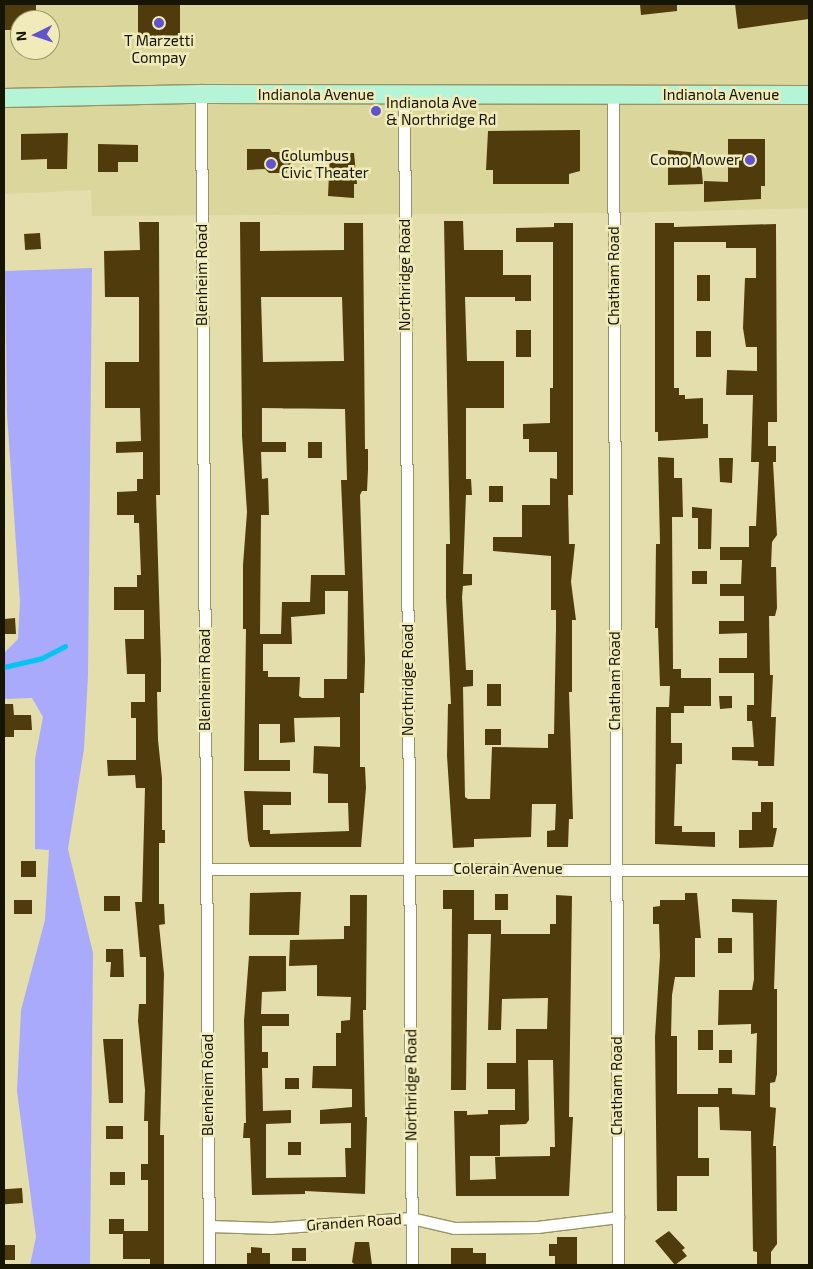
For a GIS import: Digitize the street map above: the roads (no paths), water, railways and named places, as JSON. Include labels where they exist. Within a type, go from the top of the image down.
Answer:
[{"type":"main road","name":"Indianola Avenue","points":[[4,98],[201,94],[809,95]]},
{"type":"street","name":"Blenheim Road","points":[[201,94],[209,1265]]},
{"type":"street","name":"Northridge Road","points":[[404,95],[412,1265]]},
{"type":"street","name":"Chatham Road","points":[[613,96],[618,1265]]},
{"type":"street","name":"Colerain Avenue","points":[[207,869],[616,868],[809,870]]},
{"type":"street","name":"Granden Road","points":[[209,1226],[271,1228],[411,1218],[454,1228],[537,1227],[618,1217]]},
{"type":"waterway","points":[[4,667],[40,659],[65,646]]},
{"type":"place","name":"T Marzetti Compay","points":[[159,23]]},
{"type":"place","name":"Indianola Ave & Northridge Rd","points":[[376,111]]},
{"type":"place","name":"Como Mower","points":[[750,160]]},
{"type":"place","name":"Columbus Civic Theater","points":[[271,164]]}]
